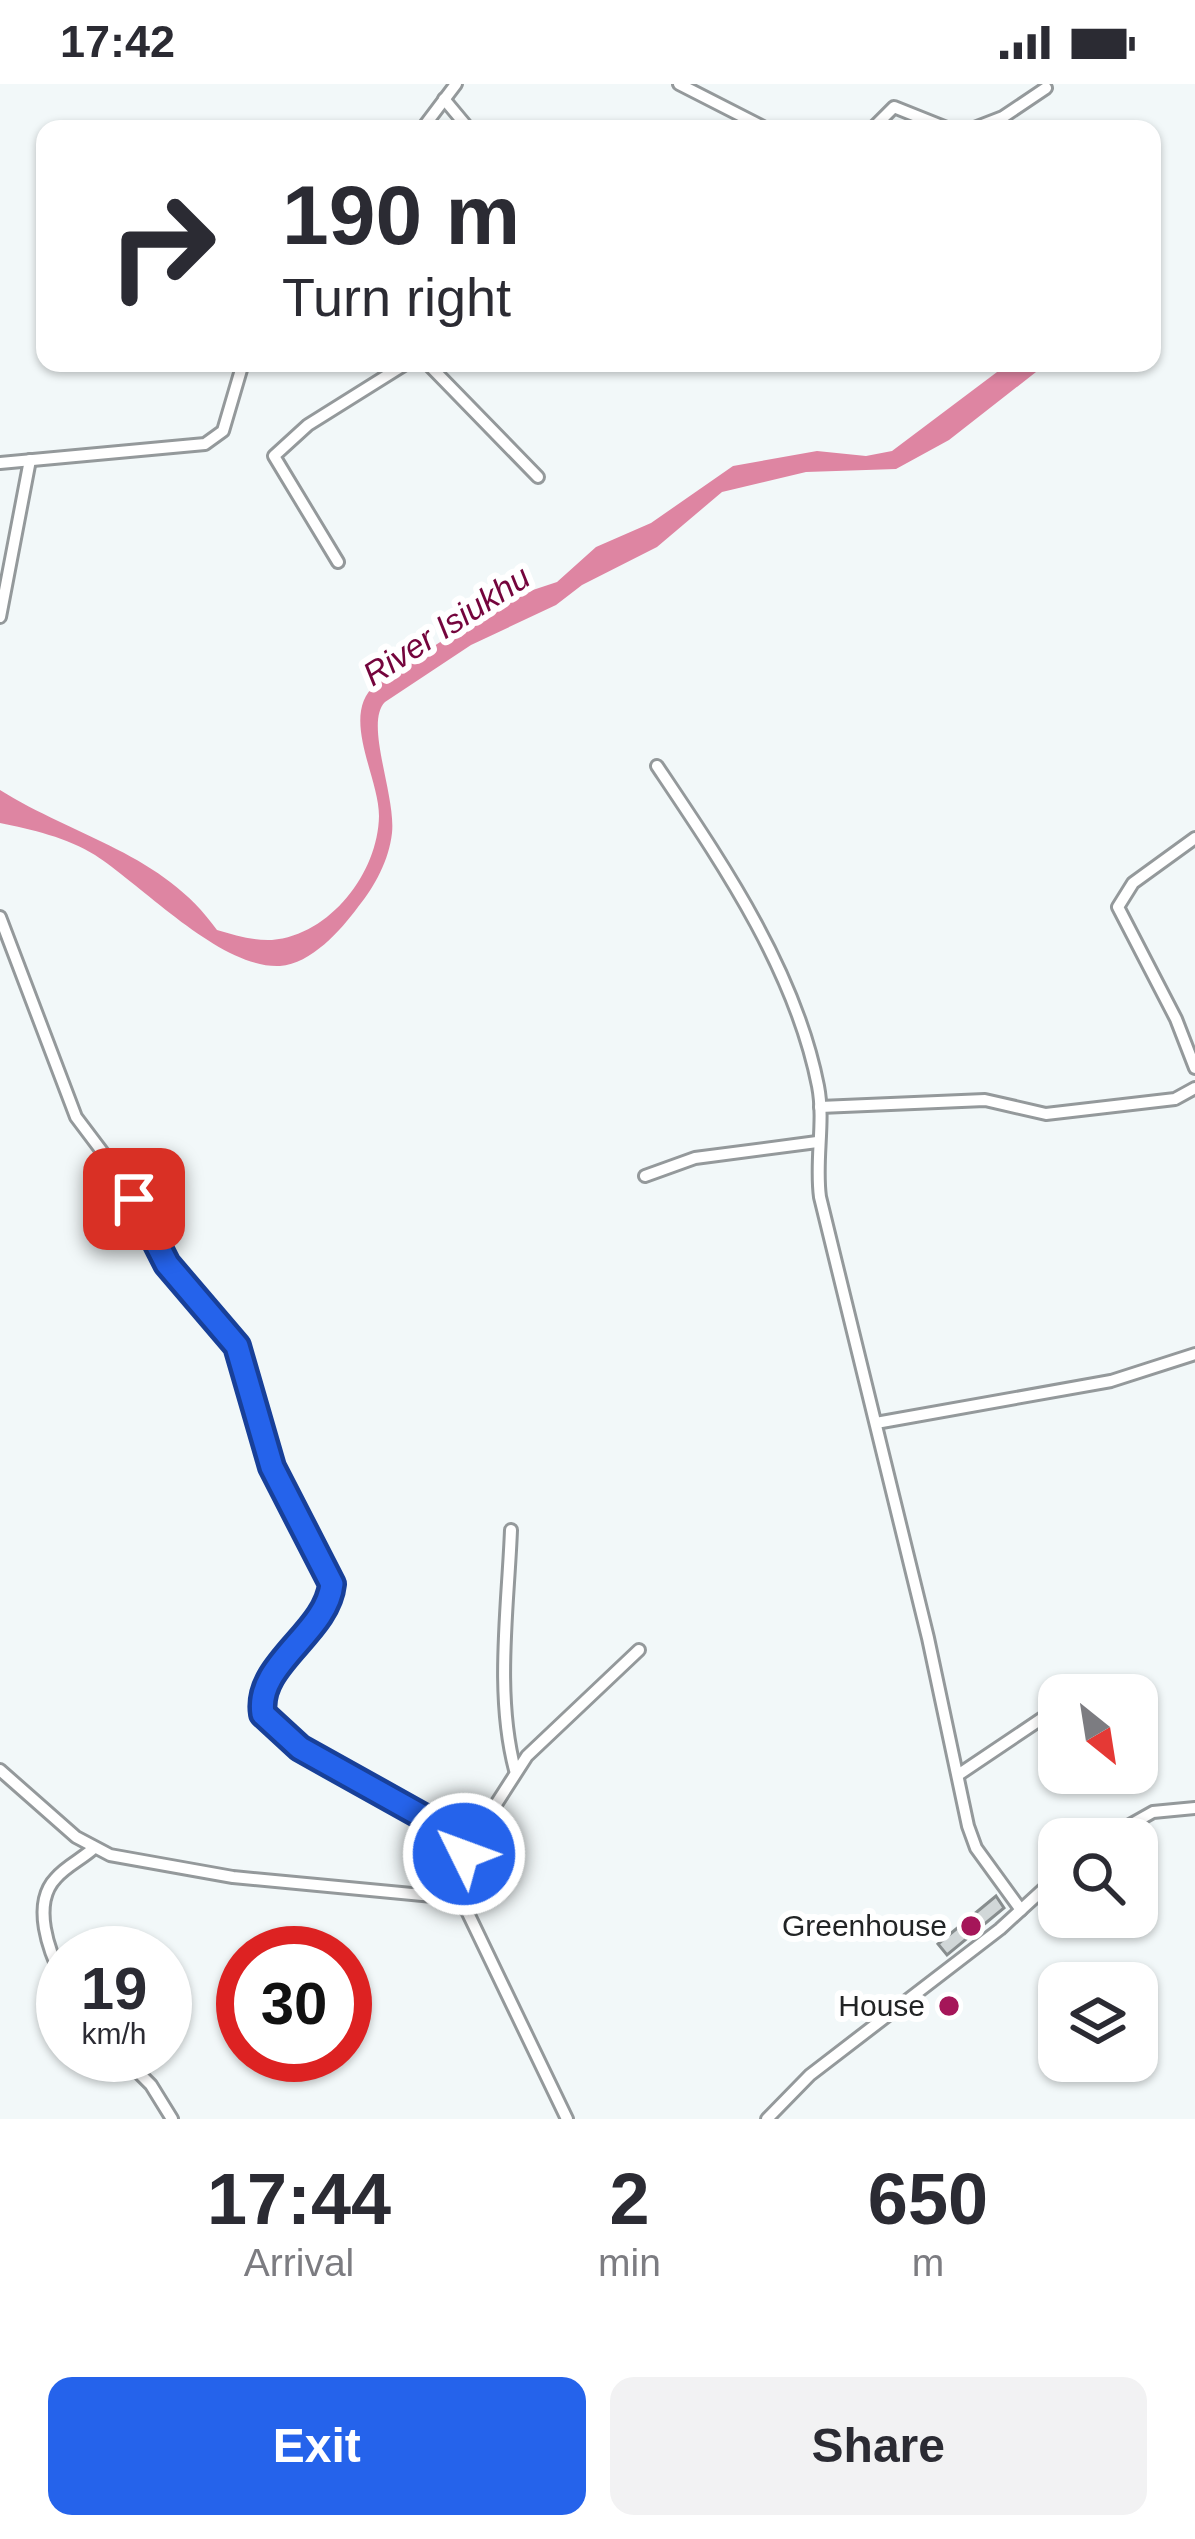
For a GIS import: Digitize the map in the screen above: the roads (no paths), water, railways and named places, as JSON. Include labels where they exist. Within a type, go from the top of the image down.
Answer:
[{"type":"street","points":[[429,120],[456,84]]},
{"type":"street","points":[[680,84],[738,120]]},
{"type":"street","points":[[996,120],[1046,88]]},
{"type":"street","points":[[444,99],[462,120]]},
{"type":"street","points":[[881,120],[894,107],[926,120]]},
{"type":"street","points":[[0,463],[214,441],[226,425],[241,372]]},
{"type":"street","points":[[338,562],[274,456],[308,425],[393,372]]},
{"type":"street","points":[[437,372],[538,477]]},
{"type":"street","points":[[0,617],[30,460]]},
{"type":"street","points":[[656,766],[717,858],[790,992],[817,1081],[820,1197],[971,1839],[1022,1910]]},
{"type":"street","points":[[1195,838],[1133,883],[1118,907],[1176,1019],[1195,1068]]},
{"type":"street","points":[[0,917],[76,1117],[125,1182],[167,1264],[237,1346],[272,1467],[329,1576],[326,1606],[266,1687],[263,1714],[300,1748],[454,1834],[464,1854],[464,1906],[568,2119]]},
{"type":"street","points":[[820,1107],[985,1100],[1046,1114],[1175,1099],[1195,1088]]},
{"type":"street","points":[[645,1176],[695,1158],[817,1142]]},
{"type":"street","points":[[876,1423],[1112,1381],[1195,1354]]},
{"type":"street","points":[[511,1529],[507,1695],[515,1770]]},
{"type":"street","points":[[464,1854],[515,1770],[639,1650]]},
{"type":"street","points":[[958,1775],[1038,1721]]},
{"type":"street","points":[[0,1770],[94,1848],[152,1864],[233,1876],[448,1896],[464,1906]]},
{"type":"street","points":[[1143,1818],[1154,1812],[1195,1808]]},
{"type":"street","points":[[46,1926],[49,1889],[94,1848]]},
{"type":"street","points":[[767,2119],[810,2075],[885,2021],[1038,1894]]},
{"type":"street","points":[[147,2082],[172,2119]]},
{"type":"place","name":"Greenhouse","points":[[971,1926]]},
{"type":"place","name":"House","points":[[949,2006]]},
{"type":"water label","name":"River Isiukhu","points":[[446,625]]}]
